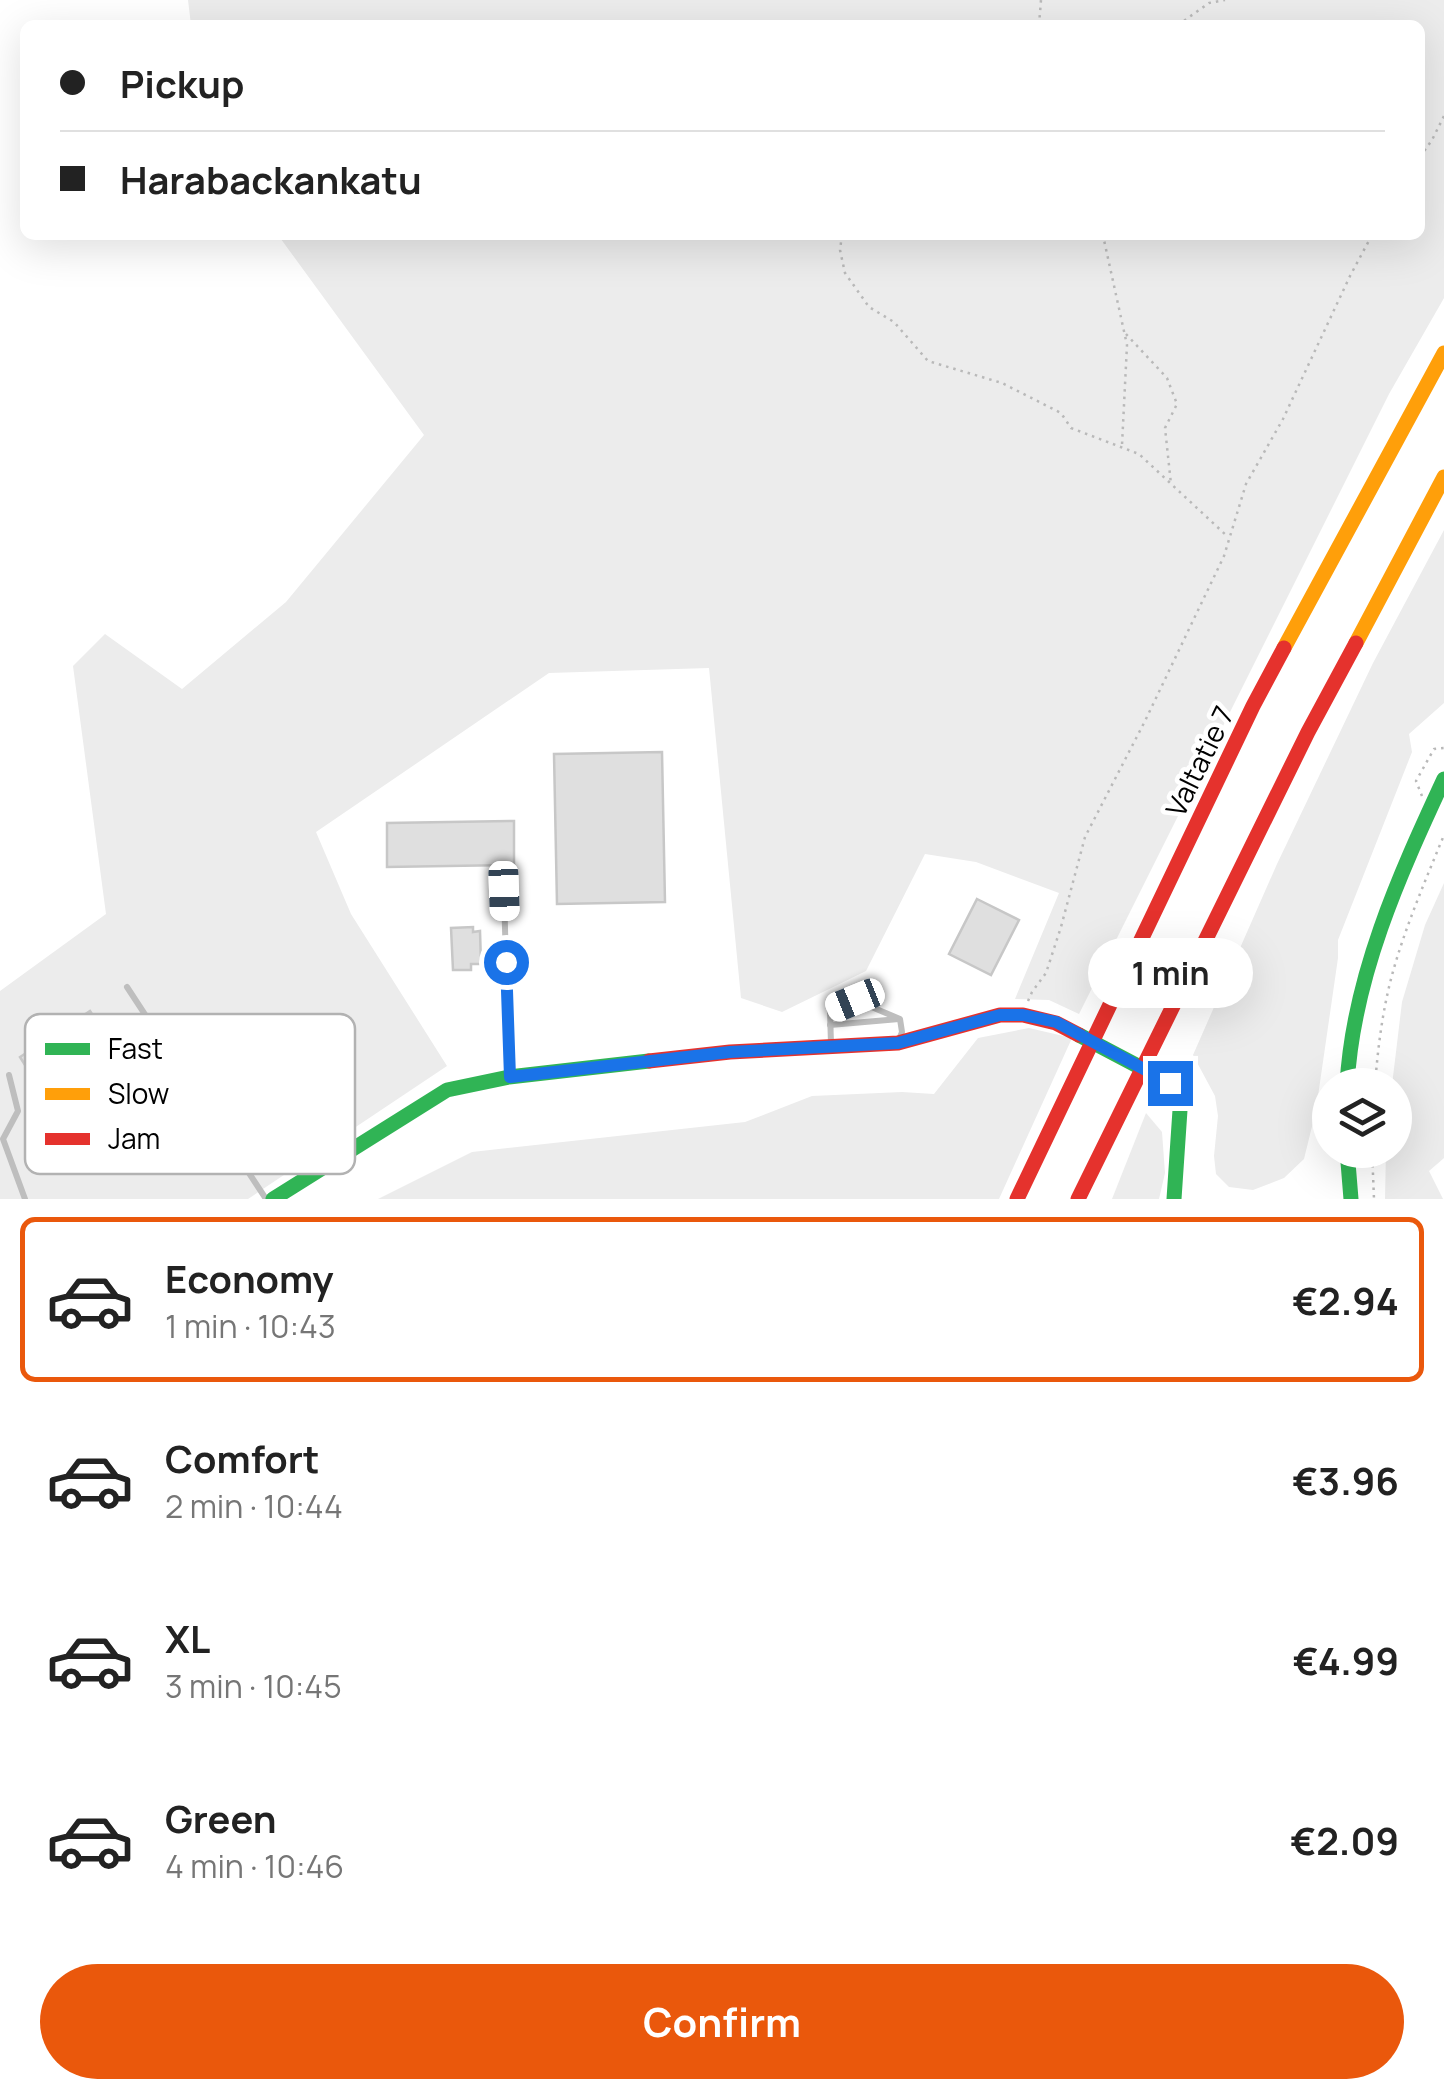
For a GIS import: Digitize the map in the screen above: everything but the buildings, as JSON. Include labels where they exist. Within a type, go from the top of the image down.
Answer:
[{"type":"main road","name":"Valtatie 7","points":[[1017,1199],[1254,706],[1444,352]]},
{"type":"main road","points":[[1080,1194],[1308,732],[1444,477]]},
{"type":"main road","points":[[1349,1068],[1367,969],[1404,868],[1444,778]]},
{"type":"main road","points":[[355,1147],[448,1090],[510,1077],[730,1052],[898,1043],[1000,1015],[1023,1015],[1056,1022],[1170,1083],[1178,1096],[1182,1121],[1174,1199]]},
{"type":"main road","points":[[1348,1168],[1351,1199]]},
{"type":"main road","points":[[270,1199],[311,1174]]},
{"type":"lane","points":[[504,891],[510,1077]]},
{"type":"lane","points":[[127,987],[145,1014]]},
{"type":"lane","points":[[831,1046],[830,1010],[855,1000],[900,1019]]},
{"type":"lane","points":[[898,1043],[902,1032],[900,1019]]},
{"type":"lane","points":[[830,1025],[900,1019]]},
{"type":"lane","points":[[10,1075],[18,1112],[3,1139],[25,1199]]},
{"type":"lane","points":[[253,1174],[270,1199]]},
{"type":"path","points":[[1185,20],[1209,3],[1224,0]]},
{"type":"path","points":[[1425,150],[1444,116]]},
{"type":"path","points":[[841,240],[846,273],[857,290],[870,307],[894,322],[928,361],[1002,383],[1061,413],[1071,428],[1139,454],[1228,537]]},
{"type":"path","points":[[1104,240],[1128,346],[1122,447]]},
{"type":"path","points":[[1023,1015],[1032,992],[1046,973],[1085,837],[1146,721],[1224,556],[1246,484],[1283,419],[1369,240]]},
{"type":"path","points":[[1124,332],[1166,378],[1177,404],[1164,428],[1171,486]]},
{"type":"path","points":[[1424,800],[1416,781],[1434,749],[1444,748]]},
{"type":"path","points":[[1377,1068],[1393,971],[1444,836]]},
{"type":"path","points":[[1373,1168],[1374,1199]]},
{"type":"shaded area","points":[[188,0],[1444,0],[1444,298],[1389,394],[1079,1014],[1049,1000],[1015,999],[1059,893],[976,862],[925,854],[866,971],[782,1012],[741,998],[709,668],[549,673],[316,832],[351,914],[447,1066],[355,1127],[355,1014],[25,1014],[25,1174],[285,1174],[248,1199],[0,1199],[0,991],[106,914],[73,666],[105,634],[182,689],[286,602],[424,435],[282,240],[1425,240],[1425,20],[190,20]]},
{"type":"shaded area","points":[[1444,530],[1444,703],[1409,734],[1412,752],[1338,940],[1322,1068],[1312,1068],[1312,1126],[1304,1159],[1284,1178],[1253,1190],[1229,1187],[1216,1174],[1215,1096],[1193,1055],[1277,864],[1373,663]]},
{"type":"shaded area","points":[[1444,883],[1444,1158],[1429,1171],[1443,1199],[1385,1199],[1386,1168],[1412,1168],[1412,1068],[1394,1068],[1402,1002],[1425,925]]},
{"type":"shaded area","points":[[1029,1028],[1072,1038],[999,1199],[378,1199],[472,1152],[745,1122],[812,1096],[934,1094],[978,1038]]},
{"type":"shaded area","points":[[1146,1113],[1162,1132],[1165,1173],[1159,1199],[1112,1199]]},
{"type":"traffic: fast","points":[[1349,1068],[1368,966],[1395,890],[1444,779]]},
{"type":"traffic: fast","points":[[1079,1035],[1170,1083],[1180,1110],[1174,1199]]},
{"type":"traffic: fast","points":[[355,1148],[447,1090],[509,1077],[649,1061]]},
{"type":"traffic: fast","points":[[1348,1168],[1351,1199]]},
{"type":"traffic: fast","points":[[273,1199],[313,1174]]},
{"type":"traffic: slow","points":[[1284,648],[1444,353]]},
{"type":"traffic: slow","points":[[1356,643],[1444,477]]},
{"type":"traffic: jam","points":[[1078,1199],[1308,732],[1356,643]]},
{"type":"traffic: jam","points":[[1017,1199],[1284,648]]},
{"type":"traffic: jam","points":[[649,1061],[730,1052],[898,1043],[1000,1015],[1023,1015],[1056,1023],[1079,1035]]},
{"type":"route","points":[[506,962],[510,1077],[730,1052],[898,1043],[1000,1015],[1023,1015],[1056,1022],[1170,1083]]}]
